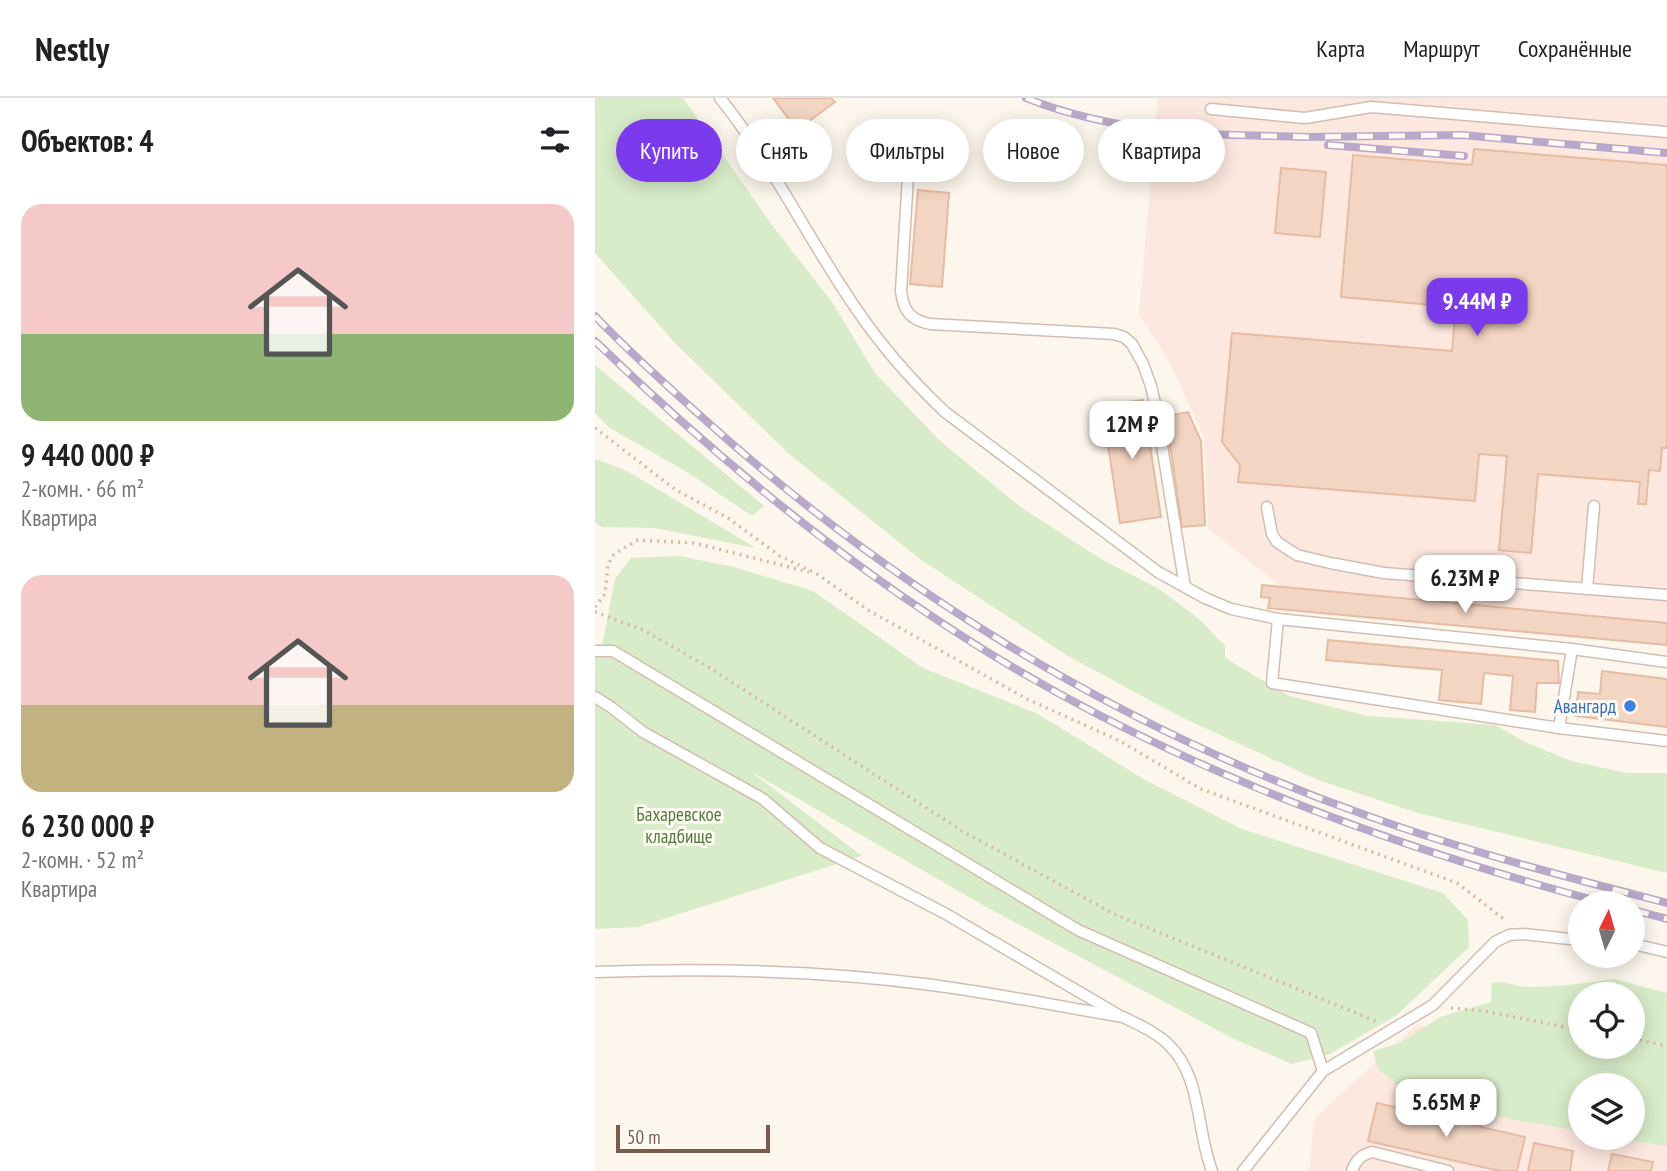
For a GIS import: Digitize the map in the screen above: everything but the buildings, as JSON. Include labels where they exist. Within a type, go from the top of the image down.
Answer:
[{"type":"lane","points":[[720,98],[769,166],[857,310],[918,387],[945,412],[1134,555],[1185,587],[1231,610],[1278,619],[1572,649],[1667,662]]},
{"type":"lane","points":[[1211,109],[1305,118],[1371,107],[1667,132]]},
{"type":"lane","points":[[908,182],[901,291],[902,307],[910,316],[930,324],[1114,334],[1124,337],[1132,344],[1143,364],[1155,402],[1185,587]]},
{"type":"lane","points":[[1587,589],[1594,506]]},
{"type":"lane","points":[[1267,507],[1272,534],[1277,542],[1297,555],[1384,573],[1667,595]]},
{"type":"lane","points":[[1278,619],[1272,683],[1559,728],[1667,741]]},
{"type":"lane","points":[[1559,728],[1572,649]]},
{"type":"lane","points":[[595,651],[613,651],[1078,930],[1311,1033],[1323,1070]]},
{"type":"lane","points":[[595,697],[611,706],[643,732],[763,799],[820,848],[946,914],[1123,1017],[1149,1029],[1170,1045],[1184,1066],[1194,1090],[1212,1171]]},
{"type":"lane","points":[[1243,1171],[1323,1070],[1433,1005],[1495,942],[1509,935],[1523,934],[1568,939]]},
{"type":"lane","points":[[1645,947],[1667,952]]},
{"type":"lane","points":[[595,972],[670,969],[828,974],[925,984],[1123,1017]]},
{"type":"lane","points":[[1352,1171],[1363,1155],[1372,1152],[1448,1171]]},
{"type":"path","points":[[595,428],[676,490],[728,519],[781,556],[817,574],[868,610],[948,656],[1027,699],[1120,741],[1201,789],[1457,883],[1523,934]]},
{"type":"path","points":[[817,574],[694,543],[638,540],[614,554],[608,565],[605,594],[595,610],[643,630],[710,668],[962,831],[1114,914],[1392,1028]]},
{"type":"path","points":[[1433,1005],[1484,1011],[1568,1028]]},
{"type":"path","points":[[1645,1042],[1667,1046]]},
{"type":"shaded area","points":[[1158,98],[1667,98],[1667,623],[1280,586],[1208,528],[1204,437],[1170,363],[1139,314],[1151,182],[1225,182],[1225,119],[1156,119]]},
{"type":"shaded area","points":[[1417,1024],[1485,1047],[1633,1073],[1568,1073],[1568,1150],[1645,1150],[1645,1075],[1667,1079],[1667,1171],[1309,1171],[1314,1119]]},
{"type":"green space","points":[[595,98],[683,98],[698,119],[616,119],[616,182],[722,182],[722,154],[736,174],[736,182],[742,182],[832,302],[875,373],[941,442],[1022,508],[1101,559],[1159,589],[1199,619],[1225,646],[1225,658],[1289,696],[1368,716],[1495,725],[1525,742],[1571,761],[1627,773],[1667,773],[1667,873],[1418,813],[1318,780],[1181,717],[1068,656],[920,559],[788,453],[674,342],[595,253]]},
{"type":"green space","points":[[595,365],[764,506],[752,516],[687,472],[610,428],[595,413]]},
{"type":"green space","points":[[595,459],[627,471],[756,548],[654,528],[602,527],[595,522]]},
{"type":"green space","name":"Бахаревское кладбище","points":[[679,556],[734,567],[813,591],[923,668],[1038,714],[1145,780],[1242,829],[1443,893],[1468,920],[1469,947],[1397,1015],[1330,1054],[1292,1064],[1234,1039],[988,908],[750,771],[862,856],[638,927],[595,929],[595,655],[602,660],[600,657],[615,579],[631,558]]},
{"type":"green space","points":[[1614,979],[1625,982],[1589,982]]},
{"type":"green space","points":[[1492,983],[1541,987],[1568,984],[1568,1059],[1645,1059],[1645,987],[1667,993],[1667,1146],[1645,1142],[1645,1073],[1568,1073],[1568,1129],[1519,1121],[1406,1092],[1378,1069],[1373,1051],[1400,1043],[1440,1017],[1491,1002]]},
{"type":"railway","points":[[1026,98],[1098,119]]},
{"type":"railway","points":[[1225,135],[1308,137],[1462,135],[1667,153]]},
{"type":"railway","points":[[1328,145],[1464,156]]},
{"type":"railway","points":[[595,316],[694,410],[769,475],[847,536],[927,593],[1011,647],[1097,696],[1275,781],[1368,816],[1479,852],[1667,903]]},
{"type":"railway","points":[[595,341],[711,447],[833,546],[897,593],[1030,677],[1160,745],[1284,799],[1410,845],[1568,893]]},
{"type":"railway","points":[[1645,913],[1667,919]]},
{"type":"place","name":"Авангард","points":[[1630,706]]}]
